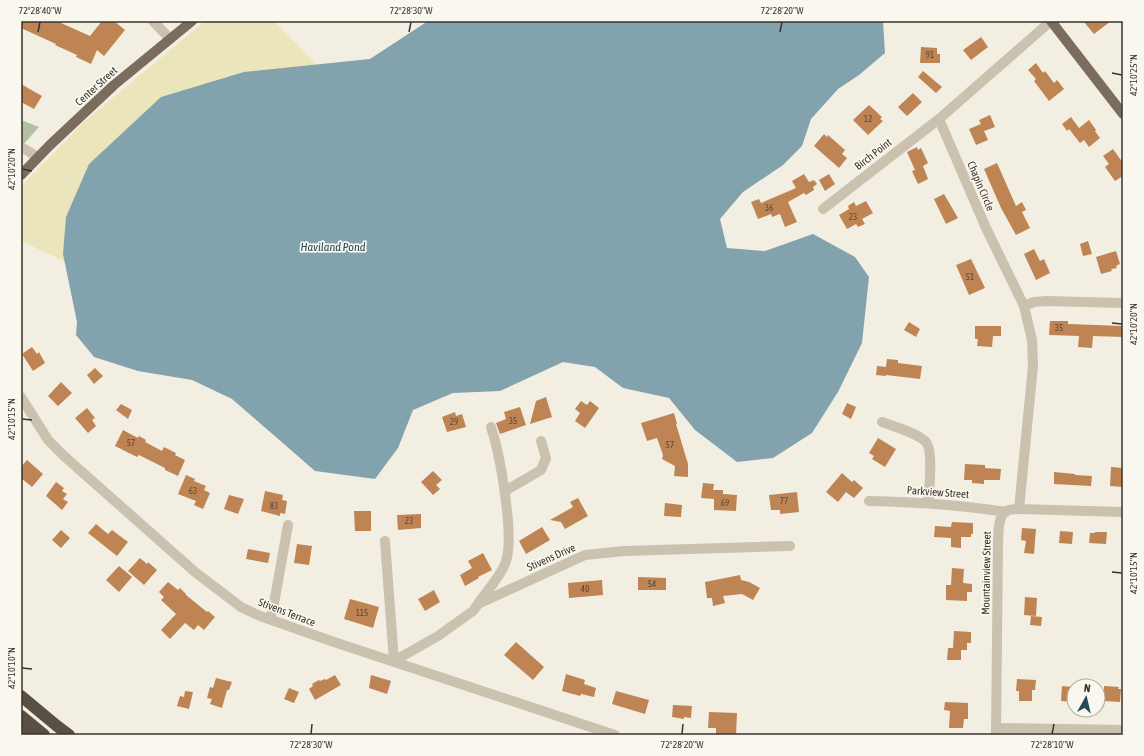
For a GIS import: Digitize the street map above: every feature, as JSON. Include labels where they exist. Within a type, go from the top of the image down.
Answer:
[{"type":"highway","points":[[21,696],[69,735]]},
{"type":"highway","points":[[21,716],[44,735]]},
{"type":"highway","points":[[21,725],[29,735]]},
{"type":"main road","name":"Center Street","points":[[21,175],[114,85],[192,21]]},
{"type":"main road","points":[[1051,21],[1123,114]]},
{"type":"street","points":[[153,21],[170,39]]},
{"type":"street","points":[[939,119],[1051,21]]},
{"type":"street","name":"Birch Point","points":[[823,209],[939,119]]},
{"type":"street","name":"Chapin Circle","points":[[939,119],[986,228],[1024,306]]},
{"type":"street","points":[[21,147],[38,157]]},
{"type":"street","points":[[1019,509],[1033,366],[1032,340],[1024,306],[1034,302],[1046,301],[1123,303]]},
{"type":"street","name":"Stivens Terrace","points":[[21,397],[48,440],[78,469],[195,572],[241,606],[270,619],[327,640],[615,735]]},
{"type":"street","points":[[882,422],[916,435],[927,442],[930,458],[928,503]]},
{"type":"street","points":[[478,604],[494,583],[506,563],[509,542],[501,462],[491,427]]},
{"type":"street","points":[[505,491],[541,470],[546,458],[541,441]]},
{"type":"street","name":"Parkview Street","points":[[869,500],[928,503],[982,508],[1006,512]]},
{"type":"street","points":[[1006,512],[1019,509],[1123,512]]},
{"type":"street","name":"Mountainview Street","points":[[996,731],[999,531],[1001,518],[1006,512]]},
{"type":"street","points":[[270,619],[288,525]]},
{"type":"street","points":[[385,540],[394,661]]},
{"type":"street","name":"Stivens Drive","points":[[394,661],[438,636],[472,611],[478,604],[585,556],[624,551],[790,546]]},
{"type":"street","points":[[996,731],[1123,730]]},
{"type":"green space","points":[[21,120],[39,127],[21,147]]},
{"type":"sand","points":[[205,21],[274,21],[321,69],[85,271],[21,241],[21,186],[85,121]]},
{"type":"water","name":"Haviland Pond","points":[[428,21],[883,21],[885,53],[859,75],[838,89],[811,119],[802,146],[783,165],[743,192],[720,219],[727,248],[765,251],[813,234],[855,257],[869,277],[862,343],[838,392],[812,433],[773,458],[737,462],[695,430],[669,398],[623,388],[595,367],[563,362],[500,391],[453,393],[413,410],[398,448],[375,479],[315,471],[232,399],[192,380],[138,371],[94,357],[76,335],[77,322],[63,254],[66,217],[89,164],[161,97],[244,72],[370,59]]},
{"type":"building","points":[[21,21],[62,21],[61,23],[90,36],[102,21],[114,21],[125,30],[104,56],[97,50],[91,64],[76,57],[77,55],[55,45],[56,44],[21,28]]},
{"type":"building","points":[[1083,21],[1111,21],[1094,34]]},
{"type":"building","points":[[981,37],[988,47],[971,60],[963,50]]},
{"type":"building","points":[[921,47],[937,48],[937,54],[940,54],[940,63],[920,63]]},
{"type":"building","points":[[1036,63],[1043,73],[1045,71],[1054,83],[1057,80],[1064,89],[1049,101],[1034,81],[1036,79],[1028,70]]},
{"type":"building","points":[[923,71],[942,87],[936,93],[918,77]]},
{"type":"building","points":[[21,84],[42,96],[34,109],[21,102]]},
{"type":"building","points":[[913,93],[922,102],[907,116],[898,107]]},
{"type":"building","points":[[869,105],[882,117],[880,119],[883,121],[868,135],[853,120]]},
{"type":"building","points":[[990,115],[995,127],[984,131],[988,140],[976,145],[969,129],[981,124],[979,120]]},
{"type":"building","points":[[1071,117],[1079,128],[1089,120],[1100,138],[1089,147],[1084,140],[1080,143],[1069,129],[1067,131],[1062,124]]},
{"type":"building","points":[[824,134],[827,137],[828,135],[845,150],[842,154],[847,158],[839,168],[814,146]]},
{"type":"building","points":[[917,147],[918,150],[921,148],[928,163],[923,166],[928,179],[918,184],[912,171],[915,170],[907,152]]},
{"type":"building","points":[[1113,149],[1123,163],[1123,176],[1115,181],[1105,167],[1109,164],[1103,156]]},
{"type":"building","points":[[997,163],[1016,206],[1022,202],[1026,210],[1022,212],[1030,228],[1016,235],[1001,208],[984,169]]},
{"type":"building","points":[[804,174],[809,182],[814,180],[817,184],[813,187],[814,190],[806,195],[804,193],[788,202],[797,222],[785,227],[780,214],[772,217],[771,214],[758,219],[751,202],[759,199],[761,203],[796,188],[792,181]]},
{"type":"building","points":[[829,174],[835,184],[825,191],[819,180]]},
{"type":"building","points":[[944,194],[958,218],[946,224],[934,199]]},
{"type":"building","points":[[866,201],[873,213],[862,219],[865,224],[858,227],[856,224],[847,229],[839,215],[849,209],[848,206],[854,202],[856,206]]},
{"type":"building","points":[[1088,241],[1092,254],[1083,256],[1080,244]]},
{"type":"building","points":[[1034,249],[1040,261],[1044,259],[1050,273],[1036,280],[1024,254]]},
{"type":"building","points":[[1116,251],[1120,264],[1116,266],[1117,268],[1111,269],[1112,271],[1101,274],[1096,257]]},
{"type":"building","points":[[971,259],[985,288],[969,295],[956,265]]},
{"type":"building","points":[[1050,321],[1068,321],[1068,324],[1123,326],[1123,337],[1093,336],[1092,348],[1078,347],[1079,336],[1049,335]]},
{"type":"building","points":[[909,322],[920,329],[916,337],[904,330]]},
{"type":"building","points":[[975,326],[1001,326],[1001,336],[993,336],[992,347],[977,346],[978,339],[975,339]]},
{"type":"building","points":[[32,347],[37,354],[39,352],[45,363],[33,371],[22,354]]},
{"type":"building","points":[[887,359],[898,360],[898,363],[922,366],[920,379],[876,375],[877,366],[886,367]]},
{"type":"building","points":[[95,368],[103,376],[94,384],[87,375]]},
{"type":"building","points":[[61,382],[72,393],[58,406],[48,396]]},
{"type":"building","points":[[546,397],[552,417],[530,424],[536,401]]},
{"type":"building","points":[[581,401],[587,405],[590,401],[599,408],[585,428],[575,421],[580,413],[575,409]]},
{"type":"building","points":[[847,403],[856,407],[851,419],[842,414]]},
{"type":"building","points":[[121,404],[132,410],[128,419],[116,410]]},
{"type":"building","points":[[520,407],[526,425],[500,434],[496,423],[506,419],[504,412]]},
{"type":"building","points":[[87,408],[95,418],[92,420],[96,426],[88,433],[75,418]]},
{"type":"building","points":[[455,412],[456,416],[462,414],[466,427],[447,432],[442,417]]},
{"type":"building","points":[[674,413],[688,464],[688,477],[674,476],[675,466],[662,459],[663,455],[657,438],[647,441],[641,423]]},
{"type":"building","points":[[123,430],[138,438],[139,436],[146,440],[145,442],[162,451],[164,447],[176,453],[175,455],[185,460],[178,476],[139,455],[137,457],[115,446]]},
{"type":"building","points":[[878,438],[896,449],[885,467],[872,459],[874,456],[869,453]]},
{"type":"building","points":[[27,460],[43,474],[32,487],[21,478],[21,467]]},
{"type":"building","points":[[965,464],[985,465],[985,468],[1001,469],[1000,480],[984,480],[984,484],[972,483],[972,480],[964,480]]},
{"type":"building","points":[[1111,467],[1123,468],[1123,487],[1110,486]]},
{"type":"building","points":[[433,471],[442,480],[436,485],[440,489],[433,495],[421,482]]},
{"type":"building","points":[[1054,472],[1092,476],[1091,486],[1054,484]]},
{"type":"building","points":[[842,473],[852,482],[854,480],[863,488],[854,498],[846,492],[838,502],[826,492]]},
{"type":"building","points":[[186,475],[195,479],[194,481],[206,486],[204,490],[210,493],[203,509],[194,505],[196,501],[178,494]]},
{"type":"building","points":[[56,482],[64,488],[62,491],[67,494],[63,499],[68,502],[62,510],[46,496]]},
{"type":"building","points":[[703,483],[714,484],[713,490],[723,490],[723,494],[737,495],[736,511],[714,510],[714,499],[701,498]]},
{"type":"building","points":[[265,491],[283,495],[282,500],[287,501],[285,514],[280,513],[280,516],[261,511]]},
{"type":"building","points":[[797,492],[799,512],[780,514],[780,510],[771,510],[769,495]]},
{"type":"building","points":[[229,495],[244,499],[238,514],[224,509]]},
{"type":"building","points":[[578,498],[588,516],[565,529],[561,522],[550,520],[573,507],[570,502]]},
{"type":"building","points":[[665,503],[682,505],[681,517],[664,516]]},
{"type":"building","points":[[354,511],[371,511],[371,531],[355,531]]},
{"type":"building","points":[[421,514],[421,528],[398,530],[397,515]]},
{"type":"building","points":[[952,522],[973,523],[973,534],[971,534],[971,537],[961,537],[961,548],[951,547],[951,538],[934,537],[935,526],[951,527]]},
{"type":"building","points":[[96,524],[108,534],[112,530],[128,542],[117,556],[88,533]]},
{"type":"building","points":[[542,527],[550,540],[526,554],[519,541]]},
{"type":"building","points":[[1022,528],[1036,529],[1034,554],[1024,553],[1026,541],[1021,540]]},
{"type":"building","points":[[61,530],[70,538],[61,548],[52,540]]},
{"type":"building","points":[[1060,531],[1073,532],[1072,544],[1059,543]]},
{"type":"building","points":[[1107,532],[1106,544],[1089,543],[1090,533]]},
{"type":"building","points":[[297,544],[312,546],[309,565],[294,563]]},
{"type":"building","points":[[248,549],[270,553],[268,563],[246,559]]},
{"type":"building","points":[[483,553],[492,570],[465,586],[460,575],[472,568],[468,561]]},
{"type":"building","points":[[140,558],[147,564],[148,562],[157,570],[144,585],[128,571]]},
{"type":"building","points":[[119,566],[132,577],[119,592],[106,580]]},
{"type":"building","points":[[952,568],[964,569],[963,583],[972,584],[972,592],[967,592],[967,601],[946,600],[946,585],[951,585]]},
{"type":"building","points":[[740,575],[741,580],[749,582],[760,588],[753,600],[742,594],[723,596],[725,603],[713,606],[712,598],[707,598],[705,582]]},
{"type":"building","points":[[638,577],[666,578],[666,590],[638,590]]},
{"type":"building","points":[[602,580],[603,595],[569,598],[568,583]]},
{"type":"building","points":[[168,582],[178,590],[180,588],[186,595],[215,617],[204,630],[198,625],[194,630],[185,623],[170,639],[161,630],[176,614],[161,600],[164,597],[159,592]]},
{"type":"building","points":[[434,590],[440,602],[425,611],[418,599]]},
{"type":"building","points":[[1025,597],[1037,598],[1036,616],[1024,615]]},
{"type":"building","points":[[350,599],[379,607],[373,628],[344,619]]},
{"type":"building","points":[[1031,616],[1042,617],[1041,626],[1030,625]]},
{"type":"building","points":[[954,631],[971,632],[971,643],[967,643],[967,650],[961,650],[961,660],[947,660],[948,648],[953,648]]},
{"type":"building","points":[[516,642],[544,667],[533,680],[504,655]]},
{"type":"building","points":[[566,674],[585,680],[584,684],[596,688],[594,697],[581,694],[580,696],[562,691]]},
{"type":"building","points":[[335,675],[341,685],[315,700],[309,689],[313,686],[312,684],[319,680],[326,680]]},
{"type":"building","points":[[371,675],[391,681],[387,694],[369,688]]},
{"type":"building","points":[[216,678],[232,682],[229,690],[227,690],[222,708],[210,704],[212,699],[207,698],[210,687],[213,688]]},
{"type":"building","points":[[1017,679],[1036,680],[1035,690],[1032,690],[1032,701],[1019,701],[1019,691],[1016,691]]},
{"type":"building","points":[[1062,686],[1066,686],[1066,701],[1061,701]]},
{"type":"building","points":[[1106,686],[1119,687],[1118,689],[1121,689],[1120,702],[1106,701]]},
{"type":"building","points":[[289,688],[299,692],[294,703],[284,699]]},
{"type":"building","points":[[185,691],[193,692],[189,709],[177,706],[180,696],[184,697]]},
{"type":"building","points":[[616,691],[649,700],[645,714],[612,704]]},
{"type":"building","points":[[945,702],[968,703],[968,719],[964,719],[963,728],[949,728],[950,711],[944,710]]},
{"type":"building","points":[[673,705],[692,706],[691,718],[684,717],[684,719],[672,717]]},
{"type":"building","points":[[709,712],[737,713],[736,735],[716,735],[716,728],[708,728]]}]
